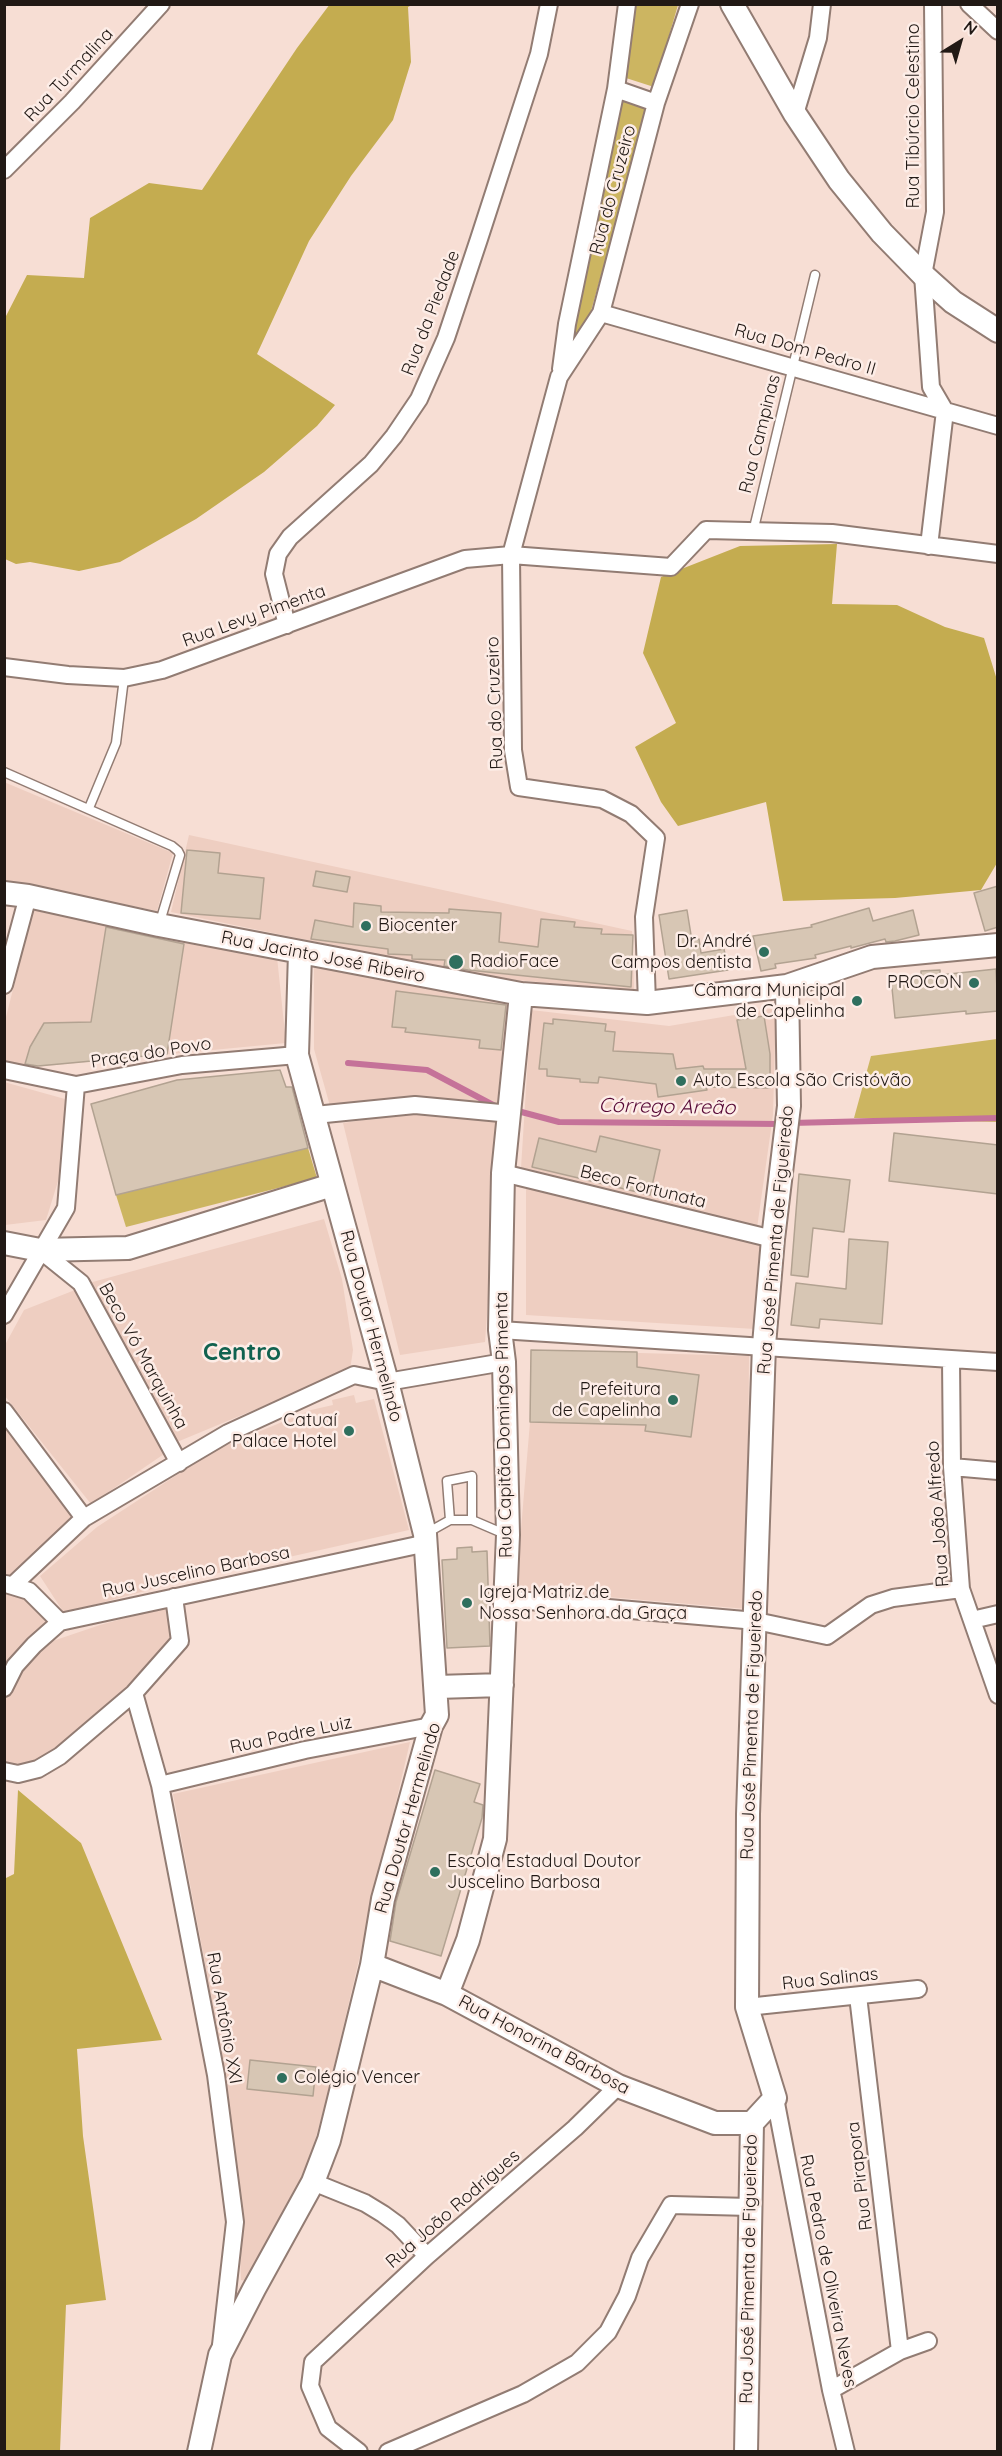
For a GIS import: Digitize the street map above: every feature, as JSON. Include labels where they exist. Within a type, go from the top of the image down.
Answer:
[{"type":"street","name":"Rua Turmalina","points":[[4,170],[72,102],[160,4]]},
{"type":"street","name":"Rua da Piedade","points":[[287,625],[274,574],[278,554],[290,537],[371,464],[394,436],[419,399],[446,338],[479,239],[539,54],[549,4]]},
{"type":"street","name":"Rua do Cruzeiro","points":[[627,4],[616,89],[567,324],[559,377],[511,555],[513,750],[519,787],[602,799],[631,814],[656,838],[644,917],[647,1004]]},
{"type":"street","name":"Rua do Cruzeiro","points":[[559,377],[601,313],[656,103],[690,4]]},
{"type":"street","points":[[732,4],[795,114],[839,180],[882,233],[953,302],[998,331]]},
{"type":"street","points":[[795,114],[818,38],[822,4]]},
{"type":"street","name":"Rua Tibúrcio Celestino","points":[[933,4],[935,212],[923,275],[931,387],[945,411]]},
{"type":"street","points":[[969,4],[998,31]]},
{"type":"street","points":[[616,89],[656,103]]},
{"type":"street","name":"Rua Dom Pedro II","points":[[601,313],[998,426]]},
{"type":"street","points":[[929,546],[945,411]]},
{"type":"street","name":"Rua Levy Pimenta","points":[[4,667],[68,675],[124,678],[162,670],[465,560],[511,555],[671,567],[706,530],[753,532]]},
{"type":"street","points":[[753,532],[831,532],[998,554]]},
{"type":"street","name":"Rua Jacinto José Ribeiro","points":[[4,893],[522,994],[647,1004],[787,986],[873,957],[998,945]]},
{"type":"street","points":[[4,986],[28,896]]},
{"type":"street","name":"Rua Doutor Hermelindo","points":[[199,2451],[220,2355],[313,2182],[329,2140],[372,1965],[383,1899],[431,1726],[437,1715],[426,1538],[387,1382],[297,1055],[300,952]]},
{"type":"street","name":"Rua José Pimenta de Figueiredo","points":[[746,2451],[752,2123],[775,2098],[747,2007],[748,1814],[764,1345],[773,1239],[789,1106],[787,986]]},
{"type":"street","name":"Rua Capitão Domingos Pimenta","points":[[447,1994],[468,1940],[495,1839],[508,1535],[504,1362],[500,1330],[503,1173],[522,994]]},
{"type":"street","name":"Praça do Povo","points":[[4,1315],[66,1208],[76,1085],[182,1065],[297,1055]]},
{"type":"street","points":[[4,1070],[76,1085]]},
{"type":"street","points":[[315,1115],[414,1105],[511,1108]]},
{"type":"street","name":"Beco Fortunata","points":[[503,1173],[773,1239]]},
{"type":"street","points":[[4,1243],[40,1250],[128,1248],[332,1185]]},
{"type":"street","name":"Beco Vó Marquinha","points":[[40,1250],[81,1282],[179,1463]]},
{"type":"street","points":[[500,1330],[764,1345],[998,1362]]},
{"type":"street","name":"Rua João Alfredo","points":[[951,1360],[952,1467],[961,1589],[998,1695]]},
{"type":"street","points":[[8,1585],[84,1518],[228,1433],[354,1375],[387,1382],[504,1362]]},
{"type":"street","points":[[4,1411],[84,1518]]},
{"type":"street","points":[[952,1467],[998,1471]]},
{"type":"street","name":"Rua Juscelino Barbosa","points":[[4,1688],[15,1666],[60,1622],[426,1538]]},
{"type":"street","points":[[8,1585],[29,1591],[60,1622]]},
{"type":"street","points":[[506,1599],[756,1621],[828,1636],[871,1605],[893,1598],[961,1589]]},
{"type":"street","points":[[4,1772],[18,1774],[38,1769],[60,1756],[134,1693],[180,1641],[174,1597]]},
{"type":"street","points":[[972,1620],[998,1614]]},
{"type":"street","points":[[437,1687],[502,1685]]},
{"type":"street","name":"Rua Antônio XXI","points":[[134,1693],[160,1785],[216,2075],[235,2222],[220,2355]]},
{"type":"street","name":"Rua Padre Luiz","points":[[160,1785],[305,1750],[431,1726]]},
{"type":"street","name":"Rua Honorina Barbosa","points":[[372,1965],[447,1994],[618,2086],[715,2123],[752,2123]]},
{"type":"street","name":"Rua Salinas","points":[[747,2007],[918,1989]]},
{"type":"street","name":"Rua Pirapora","points":[[858,1996],[900,2351]]},
{"type":"street","name":"Rua João Rodrigues","points":[[359,2451],[328,2428],[310,2386],[313,2362],[427,2256],[575,2128],[618,2086]]},
{"type":"street","name":"Rua Pedro de Oliveira Neves","points":[[775,2098],[831,2390],[846,2451]]},
{"type":"street","points":[[313,2182],[365,2203],[383,2214],[398,2225],[427,2256]]},
{"type":"street","points":[[388,2451],[523,2394],[578,2363],[608,2332],[627,2296],[640,2258],[670,2205],[750,2207]]},
{"type":"street","points":[[831,2390],[900,2351],[928,2341]]},
{"type":"lane","name":"Rua Campinas","points":[[753,532],[815,275]]},
{"type":"lane","points":[[89,808],[116,743],[124,678]]},
{"type":"lane","points":[[4,772],[89,808],[172,846],[178,851],[180,855],[159,925]]},
{"type":"lane","points":[[450,1520],[447,1481],[472,1476],[472,1520]]},
{"type":"lane","points":[[426,1538],[450,1520],[472,1520],[508,1535]]},
{"type":"shaded area","points":[[330,4],[412,5],[408,7],[411,62],[393,120],[351,176],[309,241],[257,354],[335,405],[317,426],[264,472],[196,519],[120,562],[79,571],[30,562],[16,564],[5,559],[5,318],[27,275],[84,278],[90,218],[149,183],[202,190],[297,48]]},
{"type":"shaded area","points":[[636,5],[678,5],[654,87],[626,78]]},
{"type":"shaded area","points":[[622,100],[648,109],[591,311],[570,349]]},
{"type":"shaded area","points":[[837,544],[832,604],[897,605],[945,627],[984,638],[997,680],[997,863],[981,890],[895,898],[783,901],[766,802],[678,826],[661,802],[635,747],[676,723],[643,653],[661,577],[740,546]]},
{"type":"shaded area","points":[[4,782],[173,853],[157,911],[5,881]]},
{"type":"shaded area","points":[[189,835],[632,931],[634,990],[491,978],[171,912]]},
{"type":"shaded area","points":[[33,910],[184,943],[277,957],[286,1043],[24,1068],[5,1063],[5,1021]]},
{"type":"shaded area","points":[[314,967],[508,1002],[497,1106],[330,1106],[314,1049]]},
{"type":"shaded area","points":[[776,1008],[773,1115],[757,1228],[524,1171],[521,1168],[531,1010],[669,1026]]},
{"type":"shaded area","points":[[997,1039],[997,1122],[854,1118],[871,1056]]},
{"type":"shaded area","points":[[4,1082],[65,1099],[63,1165],[46,1220],[5,1225]]},
{"type":"shaded area","points":[[417,1112],[501,1122],[485,1342],[400,1355],[343,1123]]},
{"type":"shaded area","points":[[308,1148],[317,1178],[126,1227],[116,1195]]},
{"type":"shaded area","points":[[526,1187],[761,1245],[755,1329],[526,1315]]},
{"type":"shaded area","points":[[324,1219],[342,1279],[353,1350],[350,1370],[177,1442],[89,1283]]},
{"type":"shaded area","points":[[75,1290],[164,1454],[91,1504],[5,1396],[5,1345],[24,1310]]},
{"type":"shaded area","points":[[531,1350],[749,1356],[747,1609],[516,1589],[530,1422]]},
{"type":"shaded area","points":[[354,1395],[356,1403],[374,1399],[409,1530],[178,1582],[64,1613],[40,1576],[97,1527],[215,1450],[311,1410],[333,1405],[332,1400]]},
{"type":"shaded area","points":[[4,1425],[74,1515],[10,1576],[4,1573]]},
{"type":"shaded area","points":[[5,1591],[25,1599],[48,1620],[12,1659],[5,1677]]},
{"type":"shaded area","points":[[170,1606],[174,1637],[118,1695],[39,1763],[17,1768],[5,1766],[4,1702],[38,1646],[100,1625]]},
{"type":"shaded area","points":[[410,1742],[324,2109],[303,2181],[250,2282],[241,2280],[238,2202],[204,1958],[173,1794]]},
{"type":"shaded area","points":[[18,1790],[81,1843],[162,2040],[77,2049],[83,2136],[106,2300],[66,2305],[60,2451],[5,2451],[4,1879],[14,1874]]},
{"type":"building","points":[[187,850],[220,853],[218,873],[264,878],[260,919],[181,913]]},
{"type":"building","points":[[316,871],[350,877],[347,892],[313,886]]},
{"type":"building","points":[[998,886],[998,927],[985,931],[974,893]]},
{"type":"building","points":[[354,903],[381,906],[381,912],[449,913],[449,909],[501,913],[499,942],[538,947],[541,919],[575,922],[574,927],[602,929],[601,934],[633,935],[631,987],[468,970],[444,966],[445,960],[412,959],[412,955],[388,954],[388,949],[311,939],[315,920],[353,927]]},
{"type":"building","points":[[869,908],[873,921],[913,910],[919,935],[895,941],[886,942],[885,939],[851,948],[851,946],[815,955],[816,958],[775,964],[776,968],[761,971],[753,936],[812,927],[811,925]]},
{"type":"building","points":[[687,910],[692,941],[699,939],[701,953],[724,949],[728,970],[669,979],[659,915]]},
{"type":"building","points":[[106,927],[184,944],[167,1054],[38,1066],[25,1064],[30,1047],[44,1023],[91,1022]]},
{"type":"building","points":[[996,969],[998,1011],[966,1014],[966,1011],[895,1018],[891,978],[921,975],[921,971],[940,970],[940,975]]},
{"type":"building","points":[[396,991],[506,1005],[501,1050],[479,1048],[480,1040],[405,1032],[406,1028],[392,1027]]},
{"type":"building","points":[[764,1016],[770,1054],[770,1088],[706,1087],[707,1090],[658,1097],[656,1084],[599,1077],[598,1083],[580,1082],[580,1079],[547,1076],[547,1069],[539,1069],[544,1023],[553,1024],[553,1019],[606,1024],[605,1031],[615,1032],[613,1051],[673,1054],[676,1069],[703,1066],[704,1069],[746,1069],[737,1020]]},
{"type":"building","points":[[280,1070],[286,1087],[292,1087],[308,1148],[116,1195],[91,1104],[177,1080]]},
{"type":"building","points":[[894,1133],[998,1145],[998,1194],[889,1181]]},
{"type":"building","points":[[600,1136],[660,1150],[650,1195],[532,1167],[539,1138],[596,1152]]},
{"type":"building","points":[[799,1174],[850,1180],[844,1232],[813,1228],[808,1277],[791,1275]]},
{"type":"building","points":[[849,1239],[888,1242],[882,1324],[820,1319],[819,1328],[791,1325],[796,1283],[846,1289]]},
{"type":"building","points":[[531,1350],[637,1352],[637,1367],[699,1375],[691,1437],[645,1431],[646,1425],[530,1422]]},
{"type":"building","name":"Igreja Matriz de Nossa Senhora da Graça","points":[[472,1547],[472,1552],[487,1551],[490,1646],[447,1648],[442,1560],[457,1559],[457,1548]]},
{"type":"building","name":"Escola Estadual Doutor Juscelino Barbosa","points":[[435,1770],[480,1784],[474,1802],[483,1805],[482,1818],[441,1956],[390,1941],[396,1902]]},
{"type":"building","name":"Colégio Vencer","points":[[250,2060],[316,2067],[313,2096],[247,2089]]},
{"type":"waterway","name":"Córrego Areão","points":[[348,1063],[427,1070],[495,1106]]},
{"type":"waterway","name":"Córrego Areão","points":[[514,1110],[559,1122],[781,1124]]},
{"type":"waterway","name":"Córrego Areão","points":[[791,1123],[998,1118]]},
{"type":"place","name":"Biocenter","points":[[366,926]]},
{"type":"place","name":"Dr. André Campos dentista","points":[[764,952]]},
{"type":"place","name":"RadioFace","points":[[456,962]]},
{"type":"place","name":"PROCON","points":[[974,983]]},
{"type":"place","name":"Câmara Municipal de Capelinha","points":[[857,1001]]},
{"type":"place","name":"Auto Escola São Cristóvão","points":[[681,1081]]},
{"type":"place","name":"Prefeitura de Capelinha","points":[[673,1400]]},
{"type":"place","name":"Catuaí Palace Hotel","points":[[349,1431]]},
{"type":"place","name":"Igreja Matriz de Nossa Senhora da Graça","points":[[467,1603]]},
{"type":"place","name":"Escola Estadual Doutor Juscelino Barbosa","points":[[435,1872]]},
{"type":"place","name":"Colégio Vencer","points":[[282,2078]]},
{"type":"district","name":"Centro","points":[[242,1353]]}]
